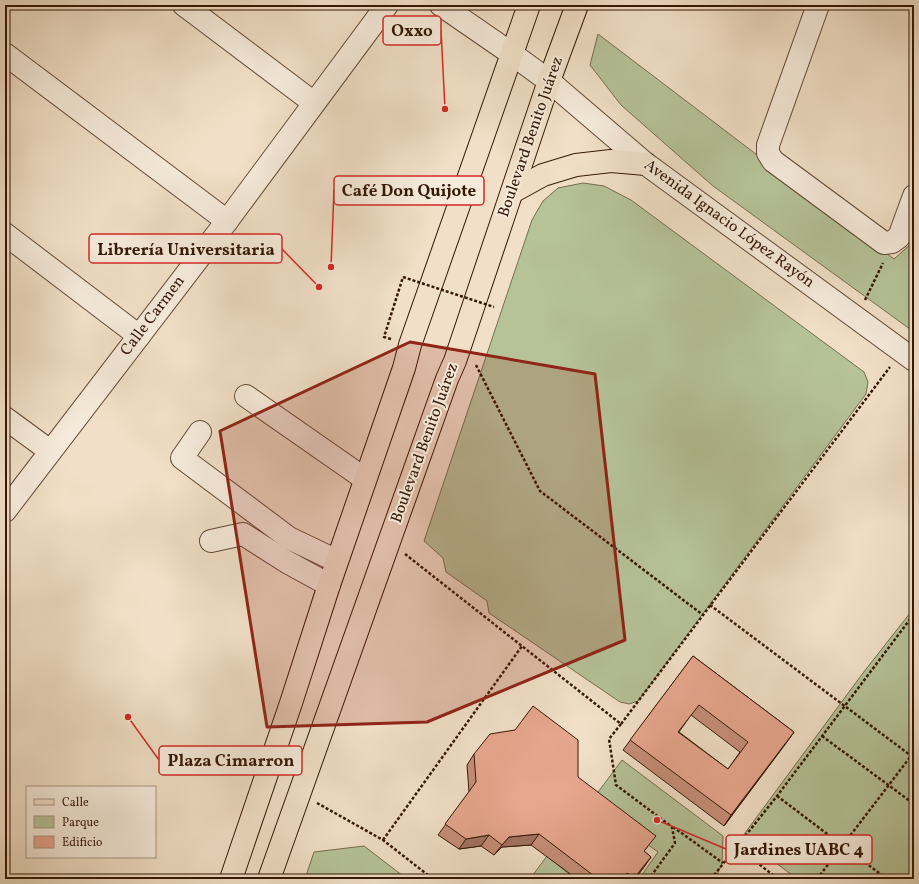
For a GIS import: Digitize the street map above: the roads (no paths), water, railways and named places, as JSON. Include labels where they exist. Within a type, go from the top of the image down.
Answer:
[{"type":"main road","points":[[231,879],[289,710],[337,561],[404,368],[410,345],[529,5]]},
{"type":"main road","name":"Boulevard Benito Juárez","points":[[269,879],[388,541],[447,379],[455,361],[549,82],[577,5]]},
{"type":"main road","points":[[512,192],[543,175],[576,165],[611,161],[646,164]]},
{"type":"street","points":[[184,5],[314,103]]},
{"type":"street","name":"Calle Carmen","points":[[5,511],[227,221],[386,5]]},
{"type":"street","name":"Avenida Ignacio López Rayón","points":[[441,5],[512,54],[549,82],[646,164],[908,356]]},
{"type":"street","points":[[818,5],[768,145],[768,153],[773,161],[884,243],[892,242],[900,237],[914,196]]},
{"type":"street","points":[[5,54],[227,221]]},
{"type":"street","points":[[5,234],[139,336]]},
{"type":"street","points":[[246,396],[365,479]]},
{"type":"street","points":[[5,418],[50,451]]},
{"type":"street","points":[[200,432],[182,458],[289,538],[337,561]]},
{"type":"street","points":[[211,541],[243,534],[287,562],[329,585]]},
{"type":"place","name":"Oxxo","points":[[445,109]]},
{"type":"place","name":"Café Don Quijote","points":[[331,267]]},
{"type":"place","name":"Librería Universitaria","points":[[319,287]]},
{"type":"place","name":"Plaza Cimarron","points":[[128,717]]},
{"type":"place","name":"Jardines UABC 4","points":[[657,820]]}]
